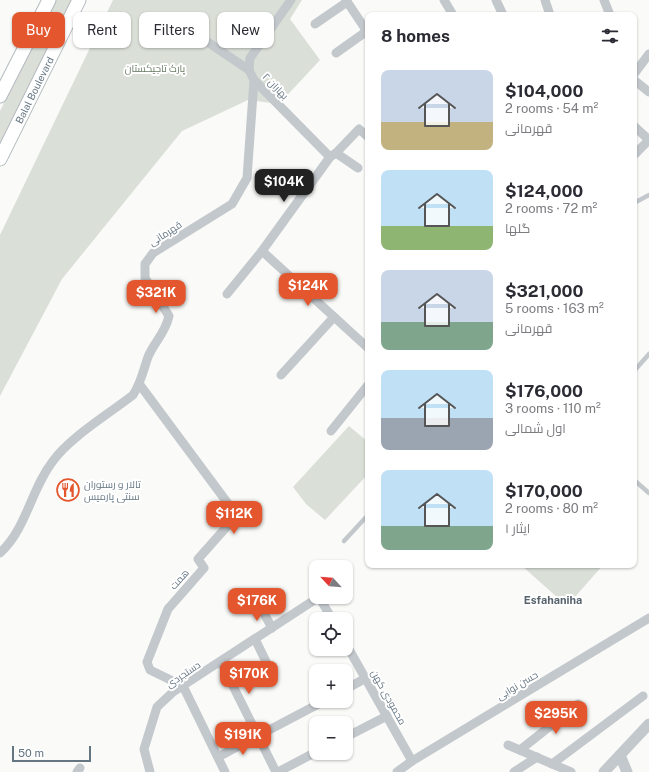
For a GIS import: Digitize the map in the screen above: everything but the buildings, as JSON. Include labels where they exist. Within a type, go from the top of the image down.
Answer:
[{"type":"main road","points":[[0,96],[49,0]]},
{"type":"main road","name":"Balal Boulevard","points":[[0,159],[79,0]]},
{"type":"street","name":"بهاران ۲","points":[[291,0],[250,58],[250,70],[254,80],[333,155],[358,168]]},
{"type":"street","points":[[444,0],[451,12]]},
{"type":"street","points":[[496,0],[502,12]]},
{"type":"street","points":[[545,0],[549,12]]},
{"type":"street","points":[[604,0],[609,12]]},
{"type":"street","points":[[315,24],[347,1],[365,29]]},
{"type":"street","points":[[336,53],[365,33]]},
{"type":"street","points":[[209,43],[250,70]]},
{"type":"street","points":[[637,70],[649,54]]},
{"type":"street","name":"قهرمانی","points":[[0,553],[26,517],[52,462],[63,449],[133,395],[140,385],[149,356],[166,328],[169,316],[145,278],[145,264],[153,253],[232,204],[240,192],[247,178],[254,80]]},
{"type":"street","points":[[637,82],[649,92]]},
{"type":"street","points":[[227,294],[262,251],[333,155],[359,129],[365,134]]},
{"type":"street","points":[[637,129],[649,140],[637,152]]},
{"type":"street","points":[[262,251],[365,345]]},
{"type":"street","points":[[282,375],[334,317]]},
{"type":"street","name":"همت","points":[[140,385],[229,505],[230,523],[198,559],[204,568],[168,609],[147,662],[150,670],[183,686]]},
{"type":"street","points":[[331,431],[365,389]]},
{"type":"street","name":"دستجردی","points":[[150,772],[144,749],[157,707],[173,692],[309,604]]},
{"type":"street","points":[[260,606],[272,628]]},
{"type":"street","name":"حسن نوابی","points":[[397,772],[412,761],[649,618]]},
{"type":"street","points":[[254,639],[273,676]]},
{"type":"street","name":"محمودی کهن","points":[[353,656],[412,761]]},
{"type":"street","points":[[221,662],[277,772],[309,756]]},
{"type":"street","points":[[353,685],[366,678]]},
{"type":"street","points":[[183,686],[225,772]]},
{"type":"street","points":[[552,764],[643,696]]},
{"type":"street","points":[[520,750],[578,704]]},
{"type":"street","points":[[218,757],[311,708]]},
{"type":"street","points":[[353,733],[387,716]]},
{"type":"street","points":[[604,772],[649,724]]},
{"type":"street","points":[[508,745],[571,772]]},
{"type":"street","points":[[620,755],[627,772]]},
{"type":"street","points":[[514,772],[537,757]]},
{"type":"lane","points":[[637,201],[649,195]]},
{"type":"lane","points":[[637,368],[649,354]]},
{"type":"lane","points":[[637,483],[649,494]]},
{"type":"lane","points":[[344,541],[365,518]]},
{"type":"green space","points":[[55,0],[72,0],[65,14],[65,12],[49,12]]},
{"type":"green space","name":"پارک تاجیکستان","points":[[113,0],[302,0],[290,19],[320,60],[279,104],[248,100],[182,131],[62,279],[0,396],[0,235],[90,48],[131,48],[131,12],[107,12]]},
{"type":"green space","points":[[31,48],[48,48],[0,145],[0,111]]},
{"type":"green space","points":[[349,426],[365,439],[365,477],[325,520],[306,504],[293,487]]},
{"type":"green space","points":[[524,568],[600,568],[567,606]]},
{"type":"place","name":"تالار و رستوران سنتی پارمیس","points":[[68,490]]},
{"type":"district","name":"Esfahaniha","points":[[553,600]]}]
